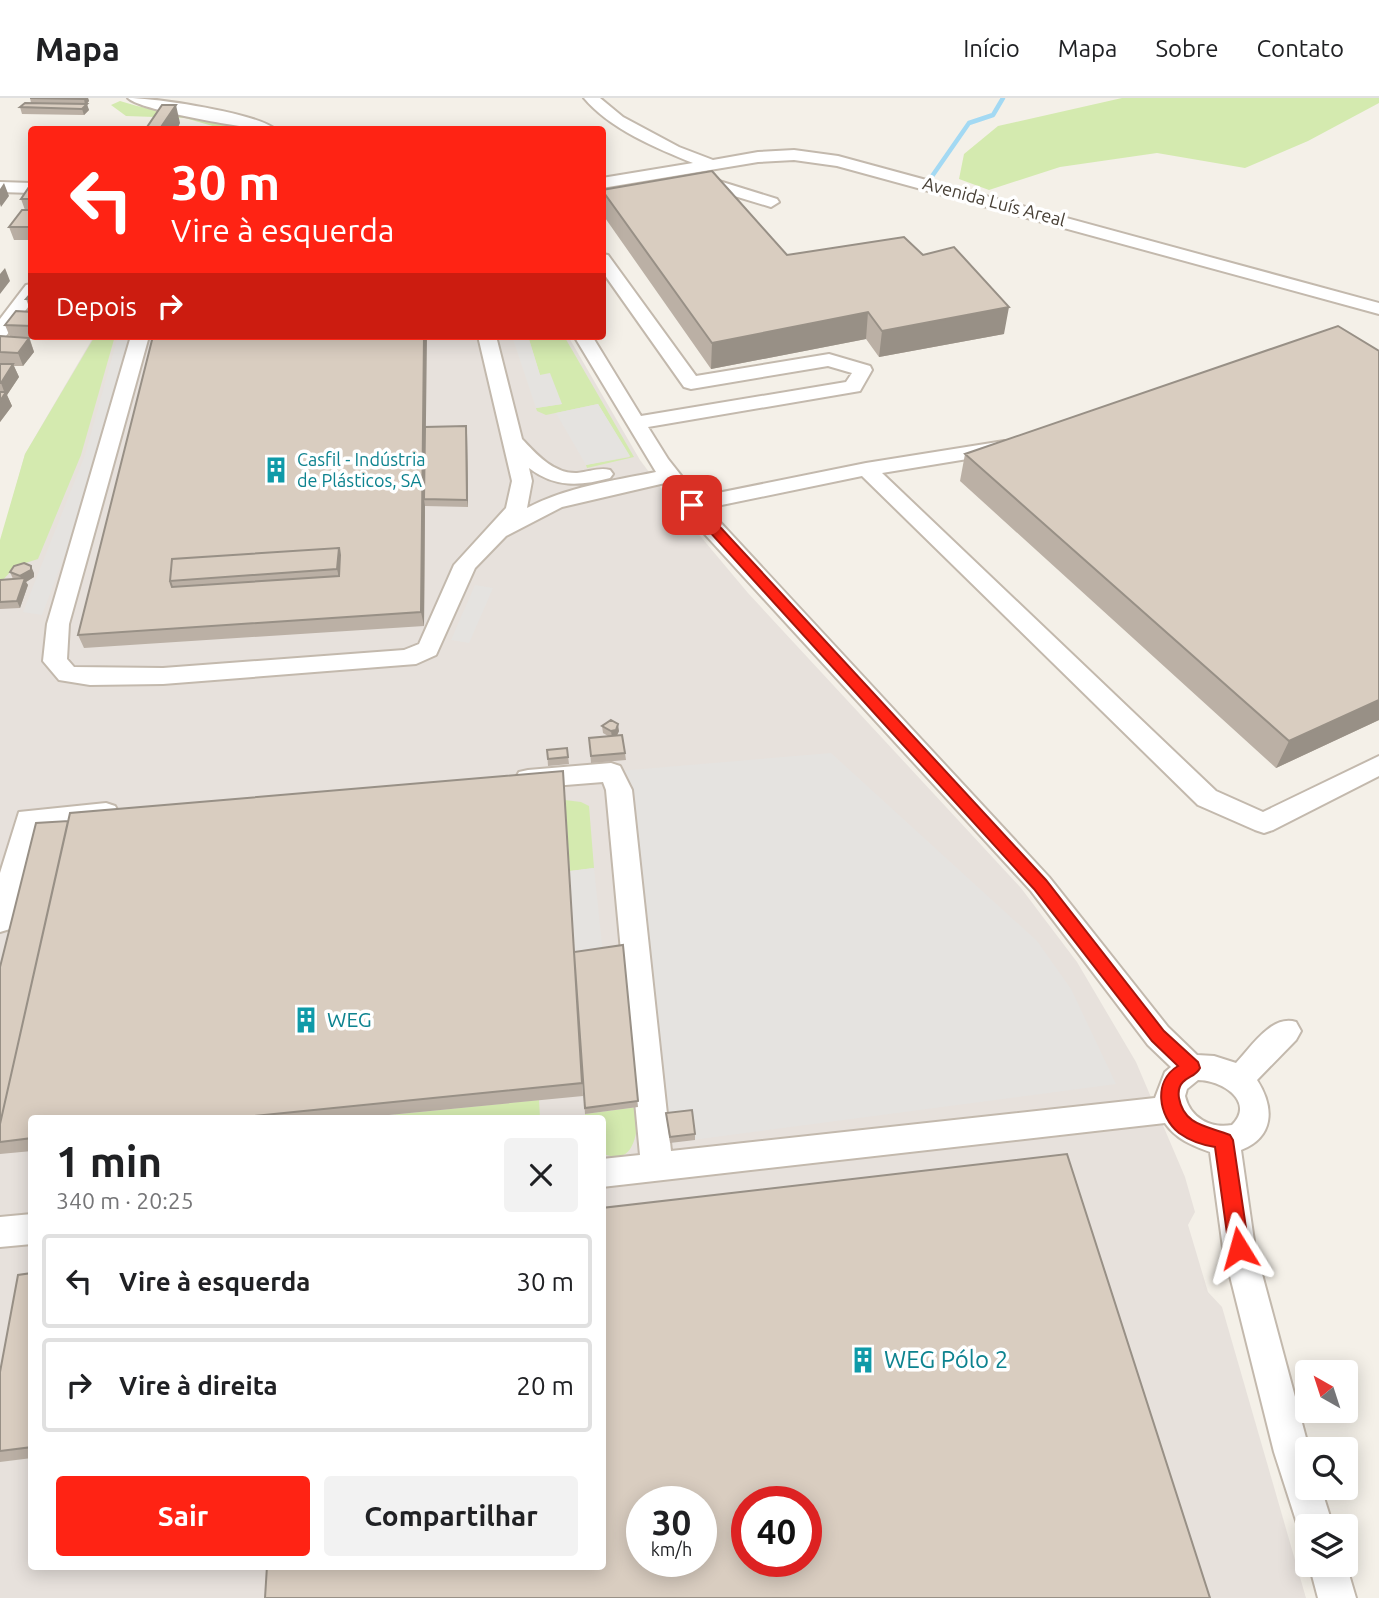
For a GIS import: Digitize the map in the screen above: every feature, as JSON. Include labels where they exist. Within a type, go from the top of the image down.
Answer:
[{"type":"street","points":[[135,98],[156,105],[240,120],[257,126]]},
{"type":"street","points":[[591,98],[618,120],[674,150],[714,166]]},
{"type":"street","name":"Avenida Luís Areal","points":[[606,182],[758,157],[794,155],[838,161],[1379,309]]},
{"type":"street","points":[[680,194],[719,186],[771,202]]},
{"type":"street","points":[[0,187],[28,188]]},
{"type":"street","points":[[606,265],[691,383],[829,360],[863,370],[853,387],[635,423]]},
{"type":"street","points":[[0,332],[28,294]]},
{"type":"street","points":[[139,340],[58,624],[55,661],[66,674],[163,676],[408,658],[428,649],[465,565],[516,509],[522,481],[488,340]]},
{"type":"street","points":[[585,340],[664,469],[692,505],[1040,884],[1158,1036],[1191,1068]]},
{"type":"street","points":[[692,505],[866,469],[1021,442]]},
{"type":"street","points":[[515,443],[546,469],[563,478],[664,469]]},
{"type":"street","points":[[497,532],[555,502],[664,469]]},
{"type":"street","points":[[866,469],[1207,798],[1264,823],[1379,765]]},
{"type":"street","points":[[501,781],[611,772],[615,777],[619,790],[657,1167]]},
{"type":"street","points":[[0,921],[28,819],[125,811]]},
{"type":"street","points":[[1237,1080],[1286,1031]]},
{"type":"street","points":[[1211,1067],[1231,1074],[1247,1088],[1255,1105],[1254,1123],[1242,1135],[1224,1140],[1203,1137],[1184,1125],[1172,1109],[1169,1091],[1176,1077],[1191,1068],[1211,1067]]},
{"type":"street","points":[[606,1172],[1172,1109]]},
{"type":"street","points":[[1224,1140],[1239,1248],[1292,1452],[1311,1514]]},
{"type":"street","points":[[0,1232],[28,1229]]},
{"type":"street","points":[[1331,1577],[1337,1598]]},
{"type":"shaded area","points":[[92,340],[570,340],[640,460],[670,500],[748,593],[1021,888],[1077,962],[1136,1062],[1185,1177],[1195,1212],[1188,1225],[1208,1292],[1222,1307],[1295,1560],[1295,1577],[1300,1577],[1306,1598],[0,1598],[0,544],[25,454]]},
{"type":"shaded area","points":[[117,340],[131,340],[91,486],[42,615],[23,612],[85,455]]},
{"type":"shaded area","points":[[513,340],[529,340],[540,375],[550,373],[562,404],[536,408]]},
{"type":"shaded area","points":[[598,404],[630,456],[586,465],[556,413]]},
{"type":"shaded area","points":[[475,585],[493,588],[469,643],[451,640]]},
{"type":"shaded area","points":[[831,753],[1037,941],[1071,989],[1116,1084],[670,1143],[619,771]]},
{"type":"shaded area","points":[[594,868],[603,954],[575,959],[570,871]]},
{"type":"green space","points":[[1122,98],[1379,98],[1379,103],[1308,141],[1245,168],[1157,153],[1060,167],[989,190],[959,179],[964,154],[998,126]]},
{"type":"green space","points":[[120,101],[238,126],[213,126],[185,118],[126,116],[111,105]]},
{"type":"green space","points":[[93,340],[114,340],[81,455],[38,559],[16,566],[0,583],[0,540],[25,454]]},
{"type":"green space","points":[[529,340],[566,340],[634,457],[587,468],[586,465],[630,457],[598,404],[546,415],[537,411],[536,408],[562,404],[540,375]]},
{"type":"green space","points":[[565,800],[589,806],[594,868],[570,871]]},
{"type":"green space","points":[[539,1100],[540,1115],[390,1115]]},
{"type":"green space","points":[[638,1107],[636,1135],[628,1151],[622,1156],[606,1154],[606,1115],[585,1114]]},
{"type":"building","points":[[25,103],[87,104],[82,109],[20,107]]},
{"type":"building","points":[[162,105],[176,105],[162,126],[148,126]]},
{"type":"building","points":[[712,171],[787,255],[904,237],[923,255],[954,247],[1009,307],[882,331],[868,312],[712,343],[606,196],[606,189]]},
{"type":"building","points":[[28,188],[28,199],[21,199]]},
{"type":"building","points":[[22,210],[28,210],[28,227],[9,227]]},
{"type":"building","points":[[16,311],[28,312],[28,326],[5,325]]},
{"type":"building","points":[[1338,326],[1379,351],[1379,700],[1289,741],[965,454]]},
{"type":"building","points":[[0,336],[28,338],[18,353],[0,352]]},
{"type":"building","name":"Casfil - Indústria de Plásticos, SA","points":[[152,340],[424,340],[421,612],[78,635]],"holes":[[[339,548],[339,576],[172,587],[170,581],[172,559]]]},
{"type":"building","points":[[0,364],[13,364],[1,383],[0,383]]},
{"type":"building","points":[[466,426],[467,500],[424,499],[425,427]]},
{"type":"building","points":[[339,548],[337,569],[170,581],[172,559]]},
{"type":"building","points":[[24,563],[31,566],[31,570],[20,576],[10,572],[14,566]]},
{"type":"building","points":[[25,578],[17,601],[0,602],[0,580]]},
{"type":"building","points":[[611,720],[618,724],[616,730],[611,731],[602,726]]},
{"type":"building","points":[[622,735],[625,753],[591,756],[589,738]]},
{"type":"building","points":[[567,748],[568,757],[548,759],[547,750]]},
{"type":"building","name":"WEG","points":[[563,771],[582,1083],[263,1115],[28,1115],[28,1138],[0,1142],[0,1124],[70,813]]},
{"type":"building","points":[[68,821],[0,1124],[0,967],[36,823]]},
{"type":"building","points":[[623,945],[638,1101],[585,1108],[574,952]]},
{"type":"building","points":[[692,1110],[695,1134],[670,1137],[666,1113]]},
{"type":"building","name":"WEG Pólo 2","points":[[1067,1154],[1210,1598],[265,1598],[267,1570],[606,1570],[606,1208]]},
{"type":"building","points":[[28,1274],[28,1448],[0,1451],[0,1372],[18,1275]]},
{"type":"waterway","points":[[928,182],[969,123],[993,115],[1003,98]]},
{"type":"place","name":"Casfil - Indústria de Plásticos, SA","points":[[276,470]]},
{"type":"place","name":"WEG","points":[[306,1020]]},
{"type":"place","name":"WEG Pólo 2","points":[[863,1360]]},
{"type":"route","points":[[692,505],[1040,884],[1158,1036],[1191,1068],[1176,1077],[1169,1091],[1172,1109],[1184,1125],[1203,1137],[1224,1140],[1239,1248]]}]
